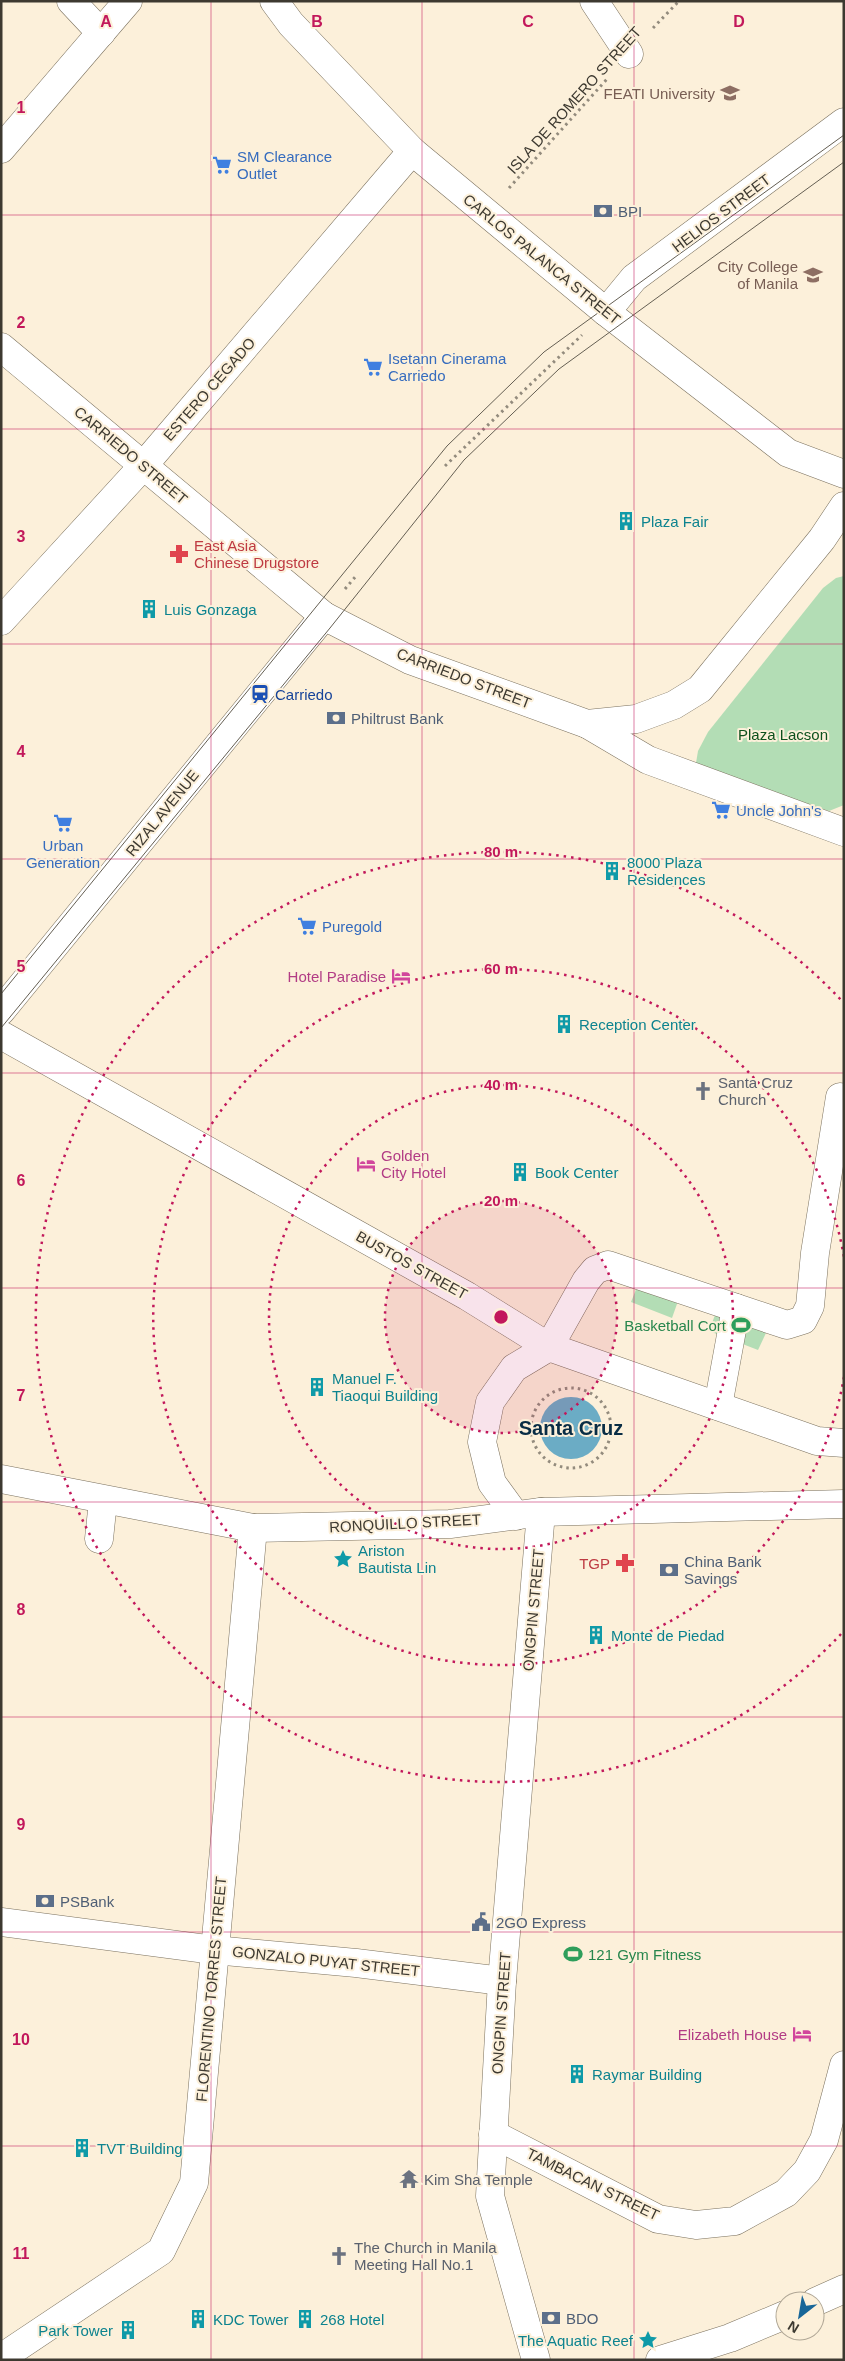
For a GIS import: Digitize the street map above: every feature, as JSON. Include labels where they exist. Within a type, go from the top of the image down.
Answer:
[{"type":"street","points":[[71,1],[101,33]]},
{"type":"street","points":[[1,149],[128,1]]},
{"type":"street","name":"CARLOS PALANCA STREET","points":[[274,1],[291,24],[412,151],[486,213],[606,312],[788,453],[844,474]]},
{"type":"street","points":[[594,1],[629,54]]},
{"type":"street","name":"HELIOS STREET","points":[[606,312],[634,278],[844,122]]},
{"type":"street","name":"ESTERO CEGADO","points":[[1,621],[144,466],[412,151]]},
{"type":"street","name":"CARRIEDO STREET","points":[[4,354],[144,466],[324,616],[410,660],[587,724],[636,719],[674,706],[700,690],[822,539],[844,506]]},
{"type":"street","name":"RIZAL AVENUE","points":[[1,1011],[324,616]]},
{"type":"street","points":[[587,724],[648,760],[844,832]]},
{"type":"street","name":"BUSTOS STREET","points":[[1,1036],[467,1296],[549,1347],[818,1441],[844,1443]]},
{"type":"street","points":[[528,1514],[492,1483],[482,1442],[490,1402],[514,1368],[549,1347],[586,1281],[595,1270],[608,1265],[787,1325],[803,1320],[810,1306],[815,1254],[840,1097]]},
{"type":"street","points":[[718,1406],[736,1308]]},
{"type":"street","name":"RONQUILLO STREET","points":[[1,1479],[103,1501],[253,1528],[450,1524],[528,1514],[844,1504]]},
{"type":"street","points":[[99,1539],[103,1501]]},
{"type":"street","name":"ONGPIN STREET","points":[[528,1514],[490,2196],[536,2360]]},
{"type":"street","name":"FLORENTINO TORRES STREET","points":[[1,2358],[161,2251],[194,2184],[253,1528]]},
{"type":"street","name":"GONZALO PUYAT STREET","points":[[1,1922],[214,1950],[356,1963],[502,1981]]},
{"type":"street","name":"TAMBACAN STREET","points":[[493,2134],[658,2219],[696,2225],[735,2221],[786,2194],[807,2171],[824,2140],[844,2065]]},
{"type":"street","points":[[825,2298],[844,2289]]},
{"type":"street","points":[[660,2360],[730,2338],[775,2319]]},
{"type":"path","name":"ISLA DE ROMERO STREET","points":[[486,213],[678,1]]},
{"type":"path","points":[[445,466],[606,312]]},
{"type":"path","points":[[570,1388],[586,1390],[599,1399],[608,1411],[611,1427],[609,1442],[601,1456],[588,1464],[573,1468],[557,1465],[544,1456],[534,1444],[531,1429],[534,1414],[542,1400],[555,1391],[570,1388]]},
{"type":"green space","name":"Plaza Lacson","points":[[844,576],[844,805],[829,811],[708,773],[696,763],[698,751],[708,732],[823,588],[836,578]]},
{"type":"green space","points":[[643,1272],[683,1287],[672,1318],[631,1302]]},
{"type":"green space","name":"Basketball Cort","points":[[721,1299],[773,1318],[758,1350],[709,1331]]},
{"type":"water","points":[[571,1397],[588,1402],[593,1406],[597,1411],[602,1428],[597,1445],[593,1450],[588,1454],[571,1459],[554,1454],[549,1450],[545,1445],[540,1428],[545,1411],[549,1406],[554,1402]]},
{"type":"tram line","points":[[1,994],[447,446],[544,352],[844,135]]},
{"type":"tram line","points":[[1,1028],[330,628],[464,460],[559,369],[844,162]]},
{"type":"place","name":"FEATI University","points":[[730,93]]},
{"type":"place","name":"SM Clearance Outlet","points":[[222,165]]},
{"type":"place","name":"BPI","points":[[603,211]]},
{"type":"place","name":"City College of Manila","points":[[813,275]]},
{"type":"place","name":"Isetann Cinerama Carriedo","points":[[373,367]]},
{"type":"place","name":"Plaza Fair","points":[[626,521]]},
{"type":"place","name":"East Asia Chinese Drugstore","points":[[179,554]]},
{"type":"place","name":"Luis Gonzaga","points":[[149,609]]},
{"type":"place","name":"Carriedo","points":[[260,694]]},
{"type":"place","name":"Philtrust Bank","points":[[336,718]]},
{"type":"place","name":"Uncle John's","points":[[721,810]]},
{"type":"place","name":"Urban Generation","points":[[63,823]]},
{"type":"place","name":"8000 Plaza Residences","points":[[612,871]]},
{"type":"place","name":"Puregold","points":[[307,926]]},
{"type":"place","name":"Hotel Paradise","points":[[401,976]]},
{"type":"place","name":"Reception Center","points":[[564,1024]]},
{"type":"place","name":"Santa Cruz Church","points":[[703,1091]]},
{"type":"place","name":"Golden City Hotel","points":[[366,1164]]},
{"type":"place","name":"Book Center","points":[[520,1172]]},
{"type":"place","name":"Basketball Cort","points":[[741,1325]]},
{"type":"place","name":"Manuel F. Tiaoqui Building","points":[[317,1387]]},
{"type":"place","name":"Ariston Bautista Lin","points":[[343,1559]]},
{"type":"place","name":"TGP","points":[[625,1563]]},
{"type":"place","name":"China Bank Savings","points":[[669,1570]]},
{"type":"place","name":"Monte de Piedad","points":[[596,1635]]},
{"type":"place","name":"PSBank","points":[[45,1901]]},
{"type":"place","name":"2GO Express","points":[[481,1922]]},
{"type":"place","name":"121 Gym Fitness","points":[[573,1954]]},
{"type":"place","name":"Elizabeth House","points":[[802,2034]]},
{"type":"place","name":"Raymar Building","points":[[577,2074]]},
{"type":"place","name":"TVT Building","points":[[82,2148]]},
{"type":"place","name":"Kim Sha Temple","points":[[409,2179]]},
{"type":"place","name":"The Church in Manila Meeting Hall No.1","points":[[339,2256]]},
{"type":"place","name":"BDO","points":[[551,2318]]},
{"type":"place","name":"KDC Tower","points":[[198,2319]]},
{"type":"place","name":"268 Hotel","points":[[305,2319]]},
{"type":"place","name":"Park Tower","points":[[128,2330]]},
{"type":"place","name":"The Aquatic Reef","points":[[648,2340]]},
{"type":"district","name":"Santa Cruz","points":[[571,1428]]}]
